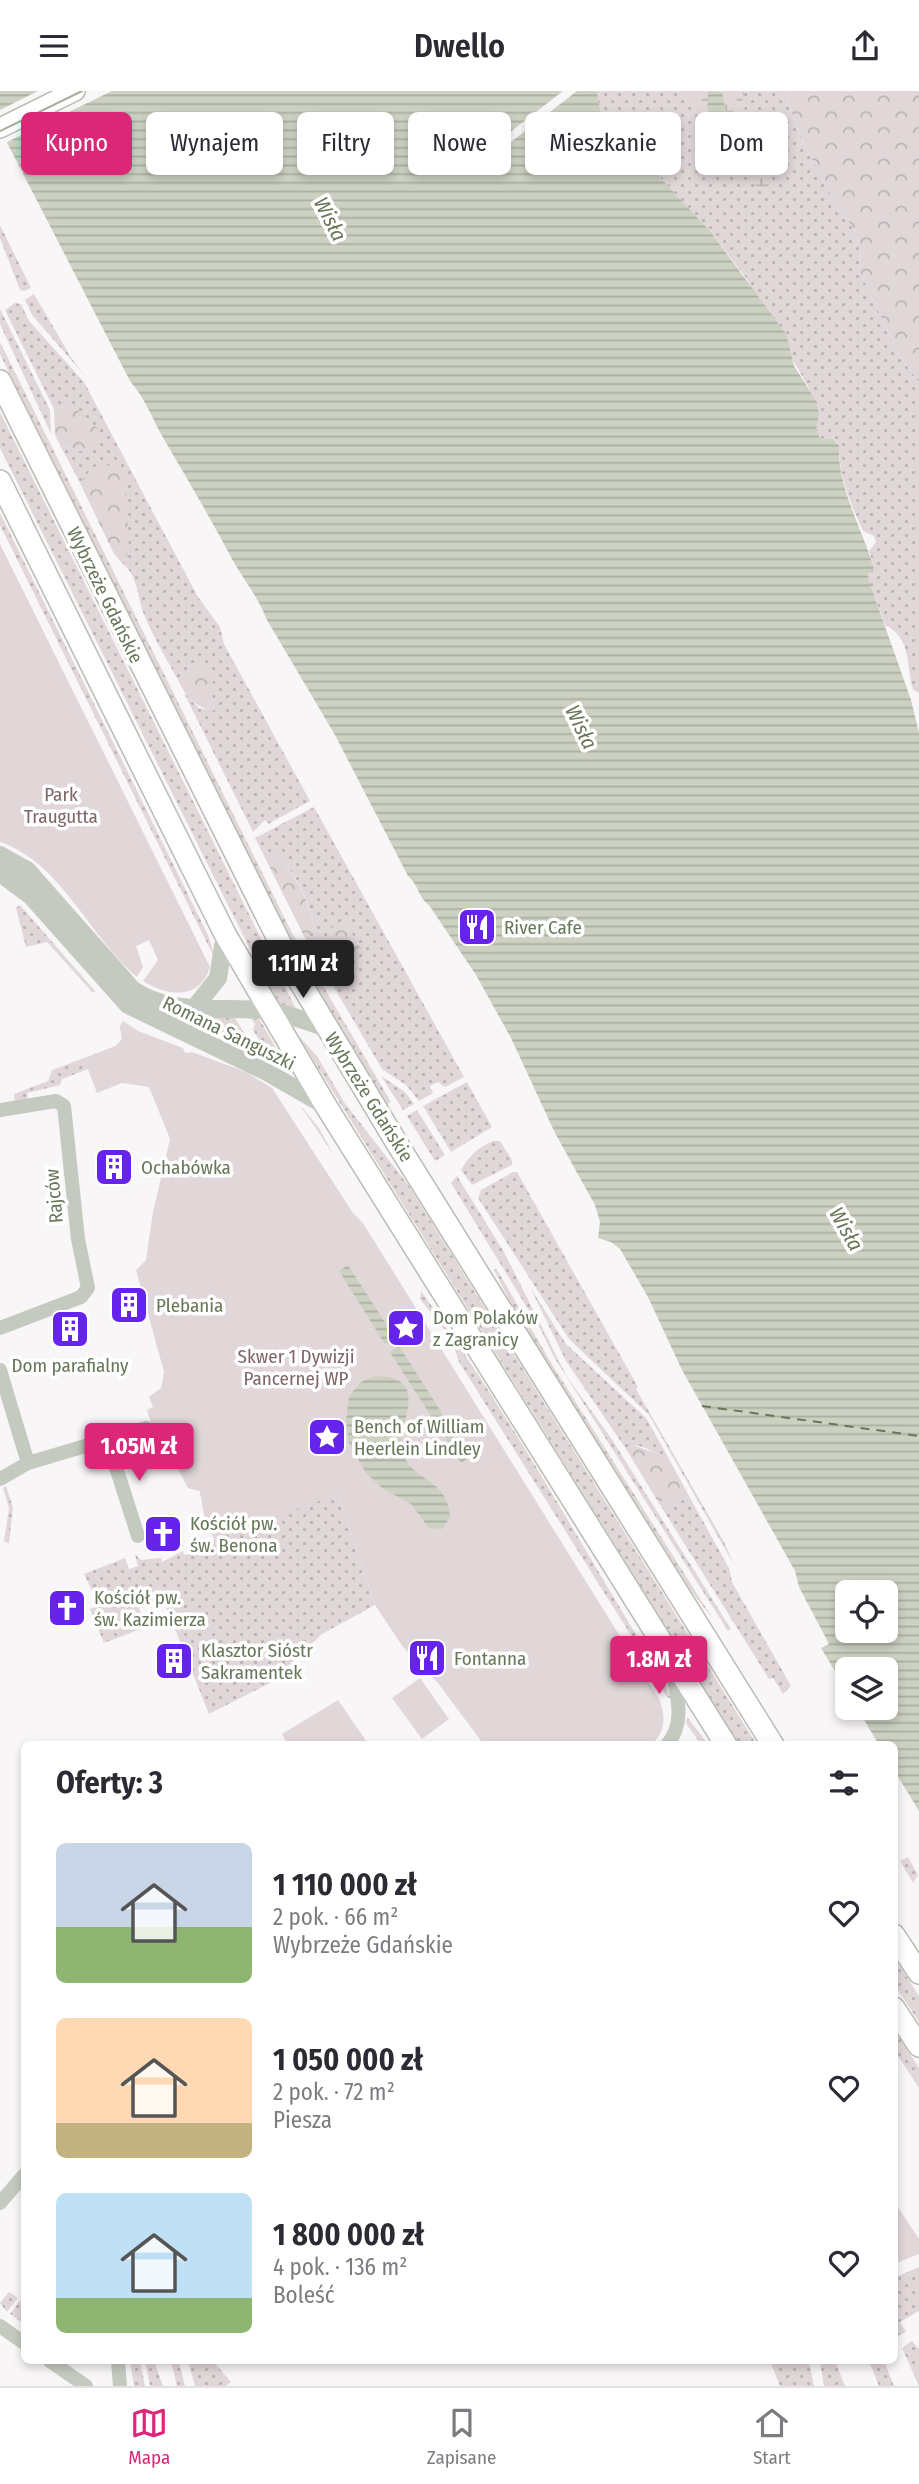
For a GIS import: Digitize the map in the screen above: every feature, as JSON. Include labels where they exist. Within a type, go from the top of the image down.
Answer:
[{"type":"main road","points":[[0,128],[75,91]]},
{"type":"main road","name":"Wybrzeże Gdańskie","points":[[0,381],[266,919],[326,1028],[771,1741]]},
{"type":"main road","name":"Wybrzeże Gdańskie","points":[[0,481],[225,934],[326,1106],[723,1741]]},
{"type":"main road","points":[[898,1941],[919,1973]]},
{"type":"main road","points":[[898,2014],[919,2046]]},
{"type":"street","name":"Romana Sanguszki","points":[[0,855],[27,870],[132,989],[156,1003],[270,1011],[326,1028]]},
{"type":"street","name":"Romana Sanguszki","points":[[0,873],[32,896],[128,1005],[265,1070],[326,1106]]},
{"type":"street","points":[[195,1007],[218,978],[225,934]]},
{"type":"street","name":"Rajców","points":[[0,1110],[60,1104],[87,1291],[77,1299],[0,1328]]},
{"type":"street","points":[[0,1370],[28,1463]]},
{"type":"street","points":[[0,1479],[28,1463],[146,1428]]},
{"type":"street","points":[[107,1440],[138,1536]]},
{"type":"street","points":[[668,1654],[680,1711],[676,1729],[669,1741]]},
{"type":"street","points":[[0,2203],[21,2178]]},
{"type":"street","points":[[0,2326],[21,2341]]},
{"type":"street","points":[[54,2364],[86,2386]]},
{"type":"street","points":[[118,2364],[121,2384]]},
{"type":"green space","points":[[597,91],[784,91],[802,140],[839,211],[853,227],[859,246],[860,272],[899,355],[919,382],[919,693],[913,690],[904,645],[900,637],[885,625],[869,581],[868,574],[874,567],[869,551],[876,542],[874,536],[863,531],[850,500],[843,478],[839,444],[833,439],[820,438],[816,430],[815,399],[746,278],[710,231],[658,175],[681,175],[681,112],[601,112]]},
{"type":"green space","points":[[675,91],[745,91],[742,99],[745,112],[699,112],[691,98]]},
{"type":"green space","points":[[784,91],[919,91],[919,382],[899,355],[860,272],[859,246],[853,227],[839,211],[802,140]]},
{"type":"green space","points":[[745,175],[765,175],[770,183],[769,190],[763,192]]},
{"type":"green space","points":[[0,225],[31,288],[24,291],[20,290],[0,238]]},
{"type":"green space","points":[[34,294],[72,359],[86,377],[32,315],[25,300]]},
{"type":"green space","points":[[15,303],[21,304],[29,321],[84,382],[198,597],[220,627],[224,644],[310,801],[268,824],[265,820],[253,832],[184,693],[199,708],[214,710],[212,695],[189,670],[178,680],[155,638],[143,612],[134,579],[122,563],[129,552],[94,467],[80,483],[60,445],[82,451],[70,404],[54,409],[5,310]]},
{"type":"green space","points":[[0,309],[50,410],[51,434],[0,324]]},
{"type":"green space","points":[[0,342],[292,933],[391,1102],[386,1105],[270,902],[0,354]]},
{"type":"green space","points":[[70,404],[99,429],[99,438],[82,451],[60,445],[55,435],[54,409]]},
{"type":"green space","points":[[0,412],[299,1015],[281,1008],[0,448]]},
{"type":"green space","points":[[112,465],[125,475],[129,552],[122,563],[114,554],[80,483],[93,467]]},
{"type":"green space","points":[[0,513],[209,937],[215,959],[0,525]]},
{"type":"green space","name":"Park Traugutta","points":[[0,544],[210,967],[205,978],[191,990],[173,992],[143,981],[158,960],[149,940],[136,946],[143,967],[137,977],[120,961],[74,902],[41,866],[22,852],[0,842]]},
{"type":"green space","points":[[200,667],[210,676],[217,691],[212,695],[214,711],[201,707],[192,700],[178,680],[189,670]]},
{"type":"green space","points":[[314,807],[464,1077],[445,1087],[438,1082],[430,1086],[433,1093],[419,1101],[406,1085],[382,1069],[305,938],[315,929],[309,906],[297,881],[281,860],[272,853],[261,850],[255,838]]},
{"type":"green space","points":[[261,850],[281,860],[297,881],[309,907],[315,930],[305,938]]},
{"type":"green space","points":[[0,864],[29,882],[132,999],[168,1014],[234,1016],[246,1036],[249,1048],[132,1003],[27,885],[0,867]]},
{"type":"green space","points":[[20,905],[95,991],[93,993],[47,942],[26,947],[16,908]]},
{"type":"green space","points":[[341,924],[348,927],[362,950],[357,954],[344,952],[334,946],[331,928]]},
{"type":"green space","points":[[251,1018],[260,1020],[289,1071],[271,1059],[253,1030],[255,1024]]},
{"type":"green space","points":[[123,1021],[138,1036],[88,1069],[62,1079],[60,1085],[27,1093],[28,1100],[15,1101],[14,1094],[48,1081],[52,1070],[116,1046],[122,1039],[120,1026]]},
{"type":"green space","name":"Skwer 1 Dywizji Pancernej WP","points":[[123,1021],[138,1031],[183,1048],[185,1053],[192,1052],[246,1072],[272,1088],[353,1213],[363,1223],[659,1699],[663,1723],[660,1735],[655,1741],[481,1741],[438,1683],[403,1647],[375,1605],[338,1494],[215,1539],[206,1525],[200,1491],[188,1488],[163,1434],[155,1436],[147,1410],[153,1407],[149,1397],[161,1388],[164,1372],[136,1270],[146,1260],[153,1212],[170,1139],[149,1087],[122,1083],[97,1093],[84,1059],[116,1046],[122,1039],[120,1026]]},
{"type":"green space","points":[[297,1034],[317,1056],[344,1102],[409,1186],[755,1741],[737,1741]]},
{"type":"green space","points":[[381,1076],[405,1092],[414,1104],[403,1110]]},
{"type":"green space","points":[[467,1082],[492,1127],[451,1152],[423,1106]]},
{"type":"green space","points":[[300,1105],[319,1128],[333,1154]]},
{"type":"green space","points":[[417,1110],[445,1155],[435,1161],[407,1116]]},
{"type":"green space","points":[[493,1141],[500,1141],[512,1160],[512,1165],[472,1185],[461,1170],[475,1153]]},
{"type":"green space","points":[[517,1172],[638,1387],[636,1389],[724,1542],[734,1565],[649,1415],[569,1339],[478,1198],[481,1190]]},
{"type":"green space","points":[[457,1176],[504,1252],[567,1377],[611,1438],[731,1629],[728,1631],[554,1357],[542,1332],[451,1183]]},
{"type":"green space","points":[[496,1268],[553,1366],[713,1619],[688,1587],[517,1315],[494,1270]]},
{"type":"green space","points":[[530,1287],[566,1344],[646,1418],[668,1457],[637,1446],[626,1449],[566,1361]]},
{"type":"green space","points":[[421,1291],[486,1386],[665,1682],[671,1699],[666,1696],[656,1675],[459,1362],[452,1340],[420,1299]]},
{"type":"green space","points":[[216,1421],[338,1494],[375,1605],[322,1634],[270,1683],[209,1714],[163,1599],[139,1608],[146,1627],[104,1643],[90,1609],[99,1605],[84,1574],[125,1558],[129,1569],[138,1566],[135,1554],[141,1560],[161,1558],[162,1562],[183,1551],[184,1555],[189,1554],[188,1550],[215,1539],[206,1525],[200,1491],[188,1488],[169,1451]],"holes":[[[266,1476],[307,1505],[236,1530]]]},
{"type":"green space","points":[[632,1445],[668,1457],[689,1496],[672,1505],[657,1500],[626,1449]]},
{"type":"green space","points":[[6,1486],[13,1507],[9,1543],[4,1542],[9,1508],[3,1488]]},
{"type":"green space","points":[[689,1496],[729,1568],[732,1582],[791,1686],[783,1694],[773,1678],[769,1679],[657,1500],[672,1505]]},
{"type":"green space","points":[[420,1678],[449,1719],[422,1739],[392,1698]]},
{"type":"green space","points":[[338,1700],[366,1741],[286,1741],[282,1734]]},
{"type":"green space","points":[[687,1717],[706,1741],[699,1741],[686,1723]]},
{"type":"green space","points":[[908,1857],[918,1875],[913,1883],[900,1861]]},
{"type":"green space","points":[[898,1963],[919,1996],[919,2022],[898,1990]]},
{"type":"green space","points":[[898,2036],[919,2068],[919,2088],[898,2056]]},
{"type":"green space","points":[[898,2207],[919,2239],[919,2254],[898,2262]]},
{"type":"green space","points":[[919,2267],[919,2311],[900,2322],[906,2332],[898,2336],[898,2276]]},
{"type":"green space","points":[[9,2292],[18,2298],[7,2312],[0,2303]]},
{"type":"green space","points":[[20,2300],[21,2301],[21,2322],[10,2314]]},
{"type":"green space","points":[[912,2341],[919,2349],[919,2386],[902,2348]]},
{"type":"green space","points":[[130,2364],[141,2364],[145,2386],[134,2386]]},
{"type":"green space","points":[[146,2364],[155,2364],[163,2386],[150,2386]]},
{"type":"green space","points":[[172,2364],[180,2364],[185,2386],[177,2386]]},
{"type":"green space","points":[[189,2364],[216,2364],[231,2382],[226,2386],[195,2386]]},
{"type":"green space","points":[[771,2364],[810,2364],[814,2386],[780,2386]]},
{"type":"green space","points":[[820,2364],[836,2364],[845,2386],[824,2386]]},
{"type":"green space","points":[[870,2364],[885,2364],[894,2386],[879,2386]]},
{"type":"water","name":"Wisła","points":[[0,91],[563,91],[536,112],[525,112],[525,120],[511,131],[511,112],[408,112],[408,175],[511,175],[511,142],[525,131],[525,175],[658,175],[710,231],[786,334],[794,366],[815,399],[819,413],[816,430],[820,438],[833,439],[839,445],[839,460],[846,492],[874,568],[868,574],[869,581],[911,700],[919,733],[919,1811],[898,1777],[898,1741],[877,1741],[864,1720],[898,1720],[898,1657],[835,1657],[835,1671],[821,1648],[829,1644],[799,1587],[795,1571],[682,1370],[648,1297],[620,1249],[611,1242],[598,1238],[600,1222],[595,1205],[555,1133],[511,1038],[476,975],[408,876],[335,735],[136,388],[24,175],[132,175],[132,112],[21,112],[21,170],[0,129]]},
{"type":"water","points":[[577,91],[597,91],[601,112],[550,112]]},
{"type":"water","points":[[709,91],[722,92],[728,112],[709,112]]},
{"type":"water","points":[[348,1265],[395,1338],[385,1344],[339,1271]]},
{"type":"water","points":[[399,1346],[470,1457],[461,1463],[390,1352]]},
{"type":"water","points":[[375,1376],[393,1378],[403,1384],[408,1393],[402,1450],[413,1469],[443,1494],[450,1517],[442,1529],[429,1528],[411,1504],[382,1488],[366,1473],[349,1443],[346,1420],[349,1396],[361,1382]]},
{"type":"pier","points":[[38,91],[112,91],[69,112],[21,112],[21,135],[3,144],[0,137],[0,110]]},
{"type":"ferry route","points":[[702,1406],[919,1436]]},
{"type":"tram line","points":[[0,131],[82,91]]},
{"type":"place","name":"River Cafe","points":[[477,927]]},
{"type":"place","name":"Ochabówka","points":[[114,1167]]},
{"type":"place","name":"Plebania","points":[[129,1305]]},
{"type":"place","name":"Dom Polaków z Zagranicy","points":[[406,1328]]},
{"type":"place","name":"Dom parafialny","points":[[70,1329]]},
{"type":"place","name":"Bench of William Heerlein Lindley","points":[[327,1437]]},
{"type":"place","name":"Kościół pw. św. Benona","points":[[163,1534]]},
{"type":"place","name":"Kościół pw. św. Kazimierza","points":[[67,1608]]},
{"type":"place","name":"Fontanna","points":[[427,1658]]},
{"type":"place","name":"Klasztor Sióstr Sakramentek","points":[[174,1661]]}]
